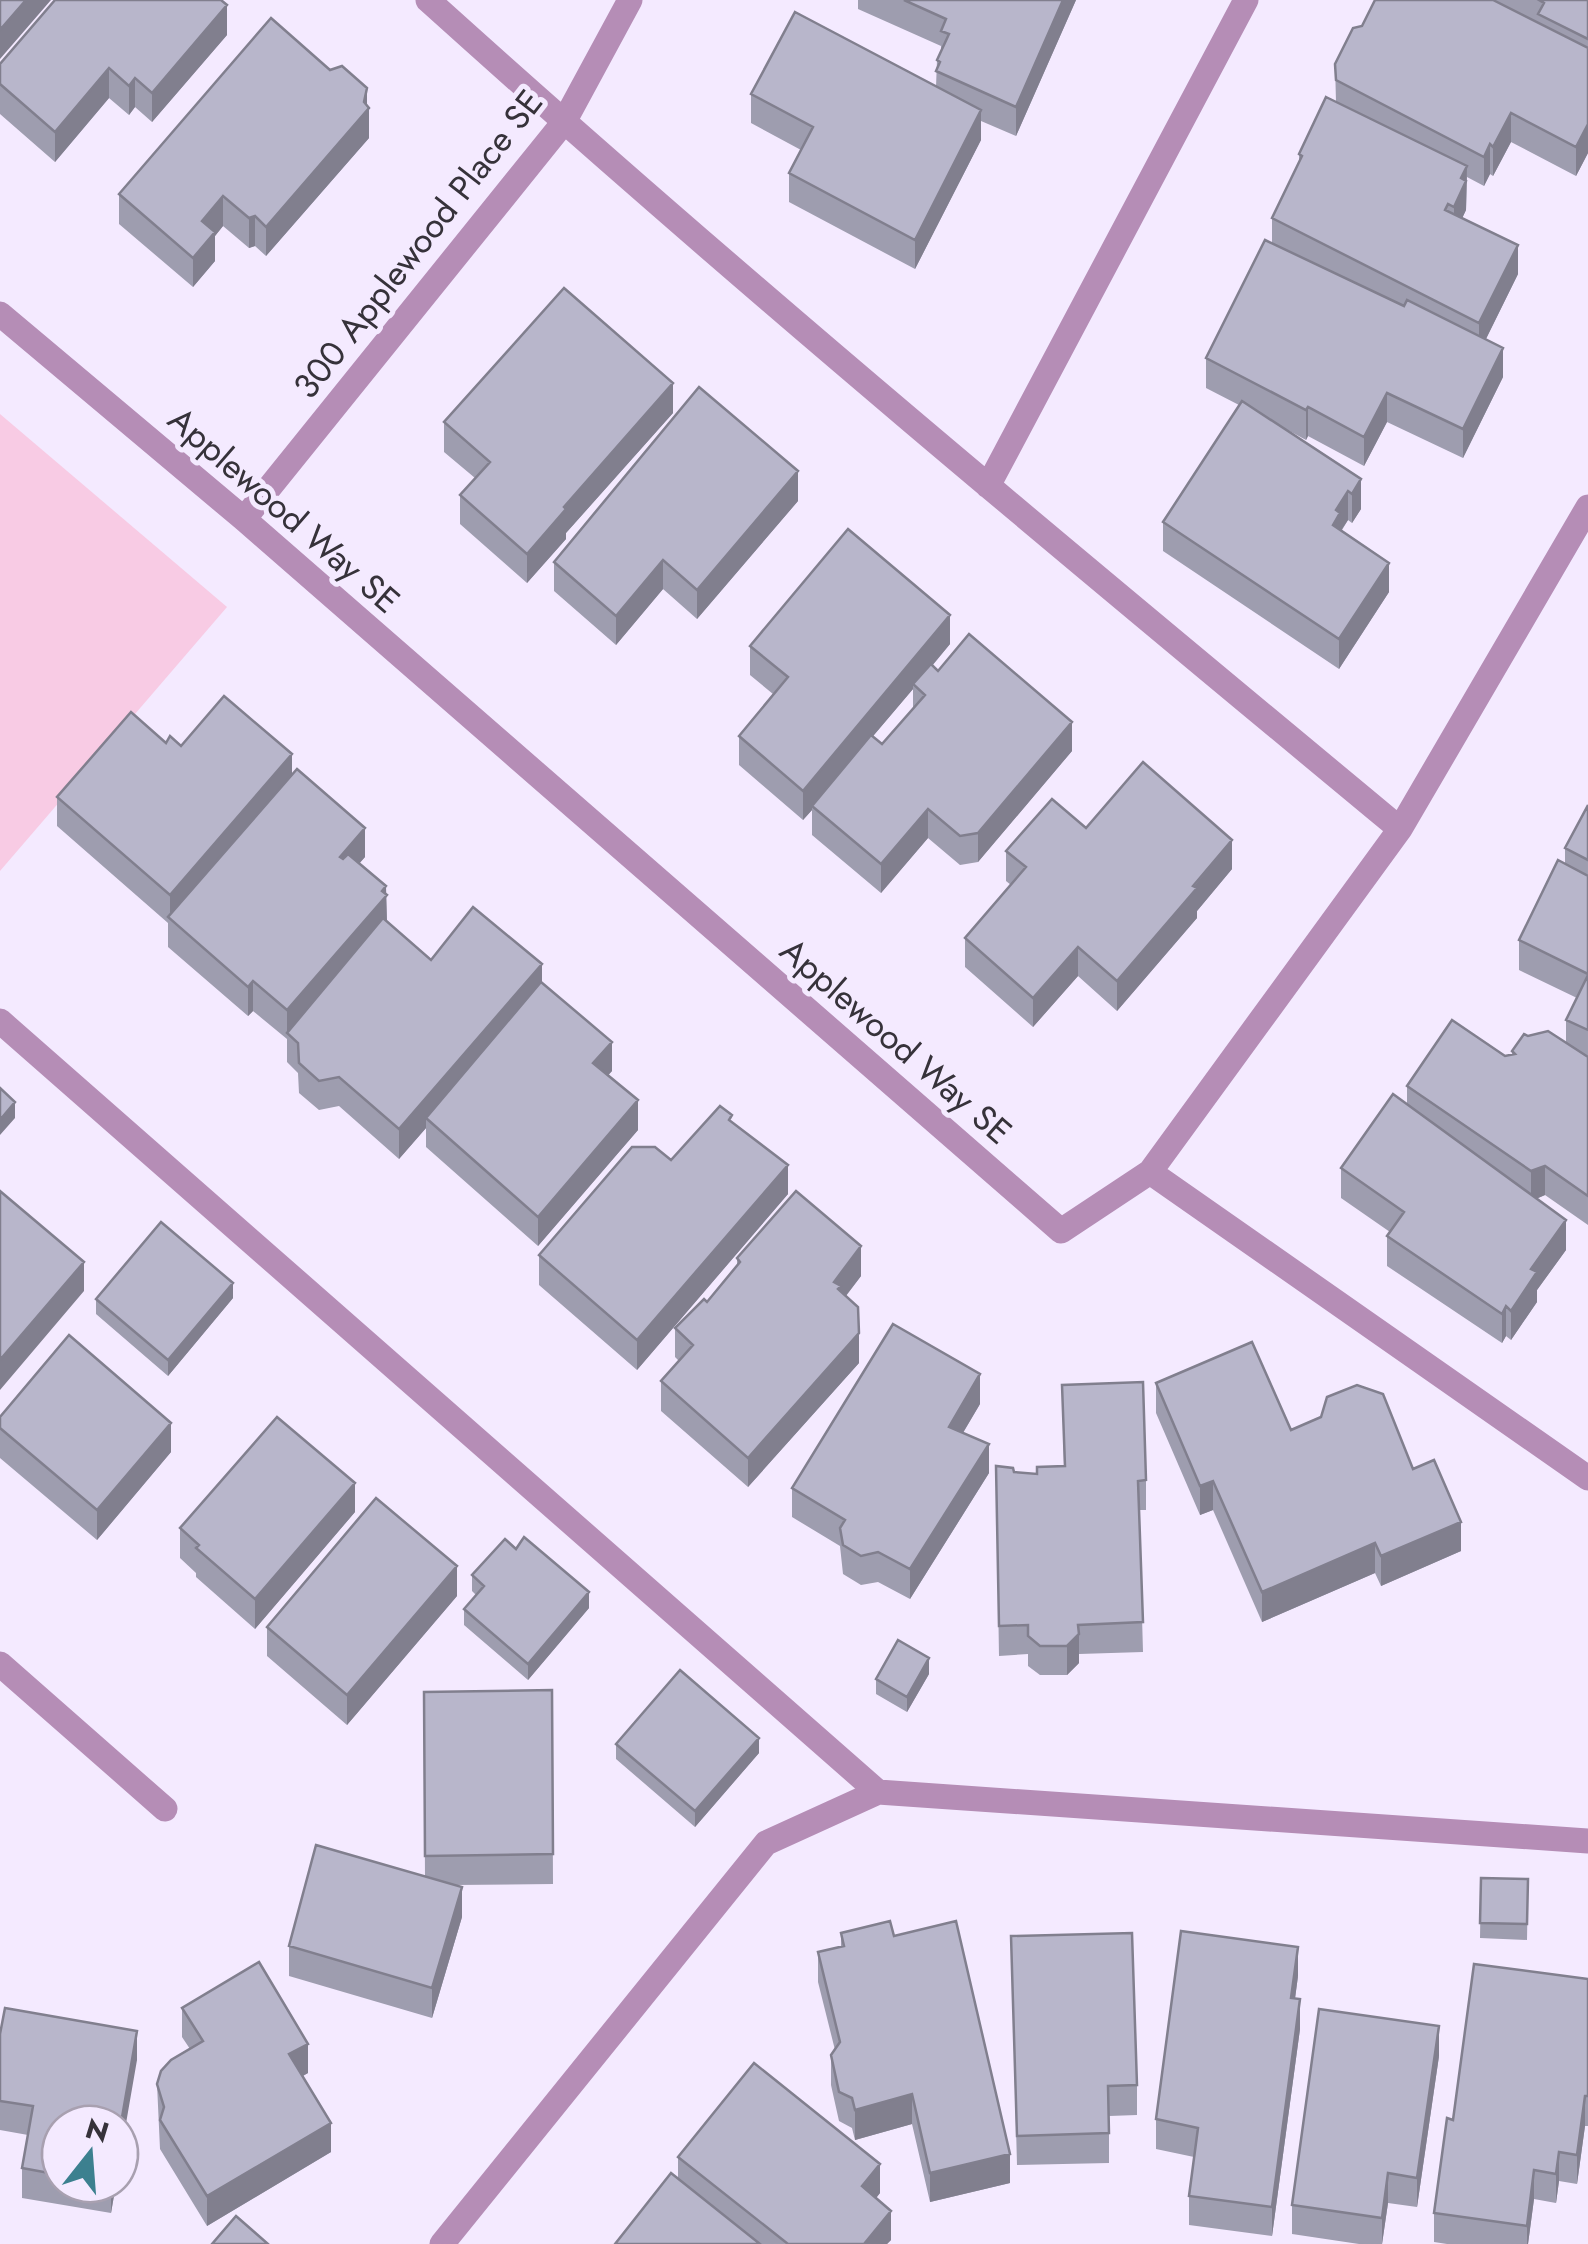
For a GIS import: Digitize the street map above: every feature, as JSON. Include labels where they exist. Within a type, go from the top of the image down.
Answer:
[{"type":"street","points":[[428,0],[988,486],[1400,828]]},
{"type":"street","name":"300 Applewood Place SE","points":[[244,519],[564,122],[630,0]]},
{"type":"street","points":[[988,486],[1246,0]]},
{"type":"street","name":"Applewood Way SE","points":[[0,314],[244,519],[1061,1231],[1150,1172],[1400,828],[1588,507]]},
{"type":"street","points":[[0,1021],[878,1792]]},
{"type":"street","points":[[1150,1172],[1588,1478]]},
{"type":"street","points":[[0,1664],[165,1809]]},
{"type":"street","points":[[442,2244],[766,1843],[878,1792],[1588,1841]]},
{"type":"shaded area","points":[[0,414],[227,607],[0,871]]},
{"type":"building","points":[[0,0],[26,0],[0,30]]},
{"type":"building","points":[[55,0],[221,0],[227,5],[152,93],[135,78],[129,86],[109,68],[55,132],[0,84],[0,64]]},
{"type":"building","points":[[904,0],[1063,0],[1016,107],[936,71],[949,34],[941,31],[946,19]]},
{"type":"building","points":[[1375,0],[1493,0],[1588,48],[1588,124],[1576,147],[1511,113],[1484,157],[1336,80],[1335,64],[1353,28],[1362,26]]},
{"type":"building","points":[[1539,0],[1588,0],[1588,39],[1538,14],[1544,3]]},
{"type":"building","points":[[795,12],[981,110],[915,240],[789,173],[813,127],[751,94]]},
{"type":"building","points":[[271,18],[330,70],[342,66],[367,88],[364,102],[369,108],[266,227],[223,196],[202,221],[215,232],[193,258],[119,194]]},
{"type":"building","points":[[1326,97],[1467,166],[1461,178],[1466,181],[1454,207],[1448,204],[1445,210],[1518,245],[1479,323],[1272,218]]},
{"type":"building","points":[[1265,240],[1404,306],[1407,300],[1503,348],[1463,429],[1387,393],[1364,437],[1206,358]]},
{"type":"building","points":[[564,288],[673,383],[527,554],[460,495],[490,462],[444,422]]},
{"type":"building","points":[[699,387],[798,471],[697,590],[663,560],[616,616],[554,562]]},
{"type":"building","points":[[1242,401],[1361,479],[1336,510],[1340,513],[1333,525],[1389,563],[1339,639],[1163,522]]},
{"type":"building","points":[[848,529],[950,615],[803,791],[739,736],[788,677],[750,646]]},
{"type":"building","points":[[969,634],[1072,722],[978,833],[960,836],[928,809],[881,864],[812,806],[871,735],[882,744],[925,695],[913,684],[931,664],[938,671]]},
{"type":"building","points":[[224,696],[292,754],[170,895],[57,797],[131,712],[166,743],[170,736],[181,746]]},
{"type":"building","points":[[1143,762],[1232,840],[1193,886],[1197,888],[1117,981],[1078,947],[1033,998],[965,938],[1026,867],[1006,851],[1052,799],[1086,828]]},
{"type":"building","points":[[297,769],[365,828],[340,857],[348,854],[386,886],[382,891],[387,895],[287,1010],[253,981],[248,987],[168,917]]},
{"type":"building","points":[[1588,805],[1588,860],[1565,848]]},
{"type":"building","points":[[1558,860],[1588,876],[1588,974],[1519,940]]},
{"type":"building","points":[[473,907],[542,964],[399,1129],[339,1077],[319,1081],[299,1063],[298,1043],[287,1033],[383,918],[431,960]]},
{"type":"building","points":[[1588,975],[1588,1030],[1566,1020]]},
{"type":"building","points":[[541,982],[612,1042],[593,1063],[638,1100],[538,1217],[426,1118]]},
{"type":"building","points":[[1452,1020],[1505,1056],[1515,1054],[1512,1051],[1524,1034],[1548,1031],[1588,1057],[1588,1196],[1545,1166],[1531,1171],[1407,1086]]},
{"type":"building","points":[[0,1088],[15,1102],[0,1120]]},
{"type":"building","points":[[1393,1094],[1566,1220],[1531,1269],[1537,1272],[1511,1311],[1506,1306],[1502,1314],[1387,1236],[1404,1212],[1341,1168]]},
{"type":"building","points":[[720,1106],[732,1115],[729,1120],[788,1165],[637,1340],[539,1255],[632,1147],[655,1147],[671,1160]]},
{"type":"building","points":[[0,1191],[84,1262],[0,1360]]},
{"type":"building","points":[[796,1191],[861,1246],[834,1282],[858,1307],[859,1333],[748,1458],[661,1381],[693,1345],[675,1328],[704,1299],[707,1302],[740,1262],[737,1258]]},
{"type":"building","points":[[161,1222],[233,1283],[168,1360],[96,1299]]},
{"type":"building","points":[[893,1324],[980,1374],[949,1427],[989,1444],[910,1569],[878,1552],[861,1556],[843,1545],[840,1528],[845,1520],[792,1488]]},
{"type":"building","points":[[69,1335],[171,1423],[97,1510],[0,1428],[0,1417]]},
{"type":"building","points":[[1252,1342],[1291,1430],[1321,1417],[1327,1397],[1357,1385],[1383,1394],[1413,1469],[1434,1460],[1461,1522],[1381,1556],[1375,1543],[1262,1592],[1213,1481],[1200,1486],[1156,1383]]},
{"type":"building","points":[[1143,1382],[1146,1480],[1138,1481],[1143,1622],[1078,1625],[1079,1634],[1067,1646],[1040,1646],[1028,1636],[1028,1625],[999,1626],[996,1466],[1037,1474],[1037,1467],[1065,1466],[1062,1385]]},
{"type":"building","points":[[277,1417],[355,1483],[255,1599],[196,1548],[199,1545],[180,1528]]},
{"type":"building","points":[[376,1498],[457,1566],[347,1695],[267,1627]]},
{"type":"building","points":[[524,1537],[589,1592],[528,1664],[464,1609],[484,1586],[472,1575],[505,1539],[516,1549]]},
{"type":"building","points":[[898,1640],[929,1658],[907,1697],[876,1679]]},
{"type":"building","points":[[680,1670],[759,1738],[695,1811],[616,1744]]},
{"type":"building","points":[[552,1690],[553,1854],[425,1856],[424,1692]]},
{"type":"building","points":[[316,1845],[462,1887],[432,1988],[289,1946]]},
{"type":"building","points":[[1481,1878],[1528,1879],[1527,1924],[1480,1923]]},
{"type":"building","points":[[890,1921],[894,1936],[956,1921],[1010,2154],[930,2173],[912,2094],[855,2110],[852,2098],[839,2092],[831,2055],[840,2042],[818,1952],[844,1946],[841,1933]]},
{"type":"building","points":[[1181,1931],[1298,1947],[1291,1998],[1300,1999],[1272,2207],[1189,2196],[1198,2128],[1156,2119]]},
{"type":"building","points":[[1132,1933],[1137,2085],[1108,2086],[1109,2133],[1017,2136],[1011,1936]]},
{"type":"building","points":[[259,1962],[308,2044],[289,2054],[331,2123],[207,2196],[160,2120],[164,2107],[157,2084],[161,2071],[171,2060],[203,2041],[182,2008]]},
{"type":"building","points":[[1474,1964],[1588,1979],[1588,2096],[1577,2155],[1559,2152],[1556,2174],[1534,2170],[1527,2226],[1434,2213],[1447,2118],[1453,2120]]},
{"type":"building","points":[[5,2008],[137,2031],[124,2104],[40,2104],[40,2171],[22,2168],[33,2106],[0,2101],[0,2034]]},
{"type":"building","points":[[1319,2009],[1439,2026],[1417,2178],[1388,2173],[1382,2218],[1292,2205]]},
{"type":"building","points":[[754,2063],[880,2164],[862,2186],[891,2211],[864,2244],[788,2244],[678,2157]]},
{"type":"building","points":[[671,2173],[760,2244],[615,2244]]},
{"type":"building","points":[[236,2216],[268,2244],[212,2244]]}]
